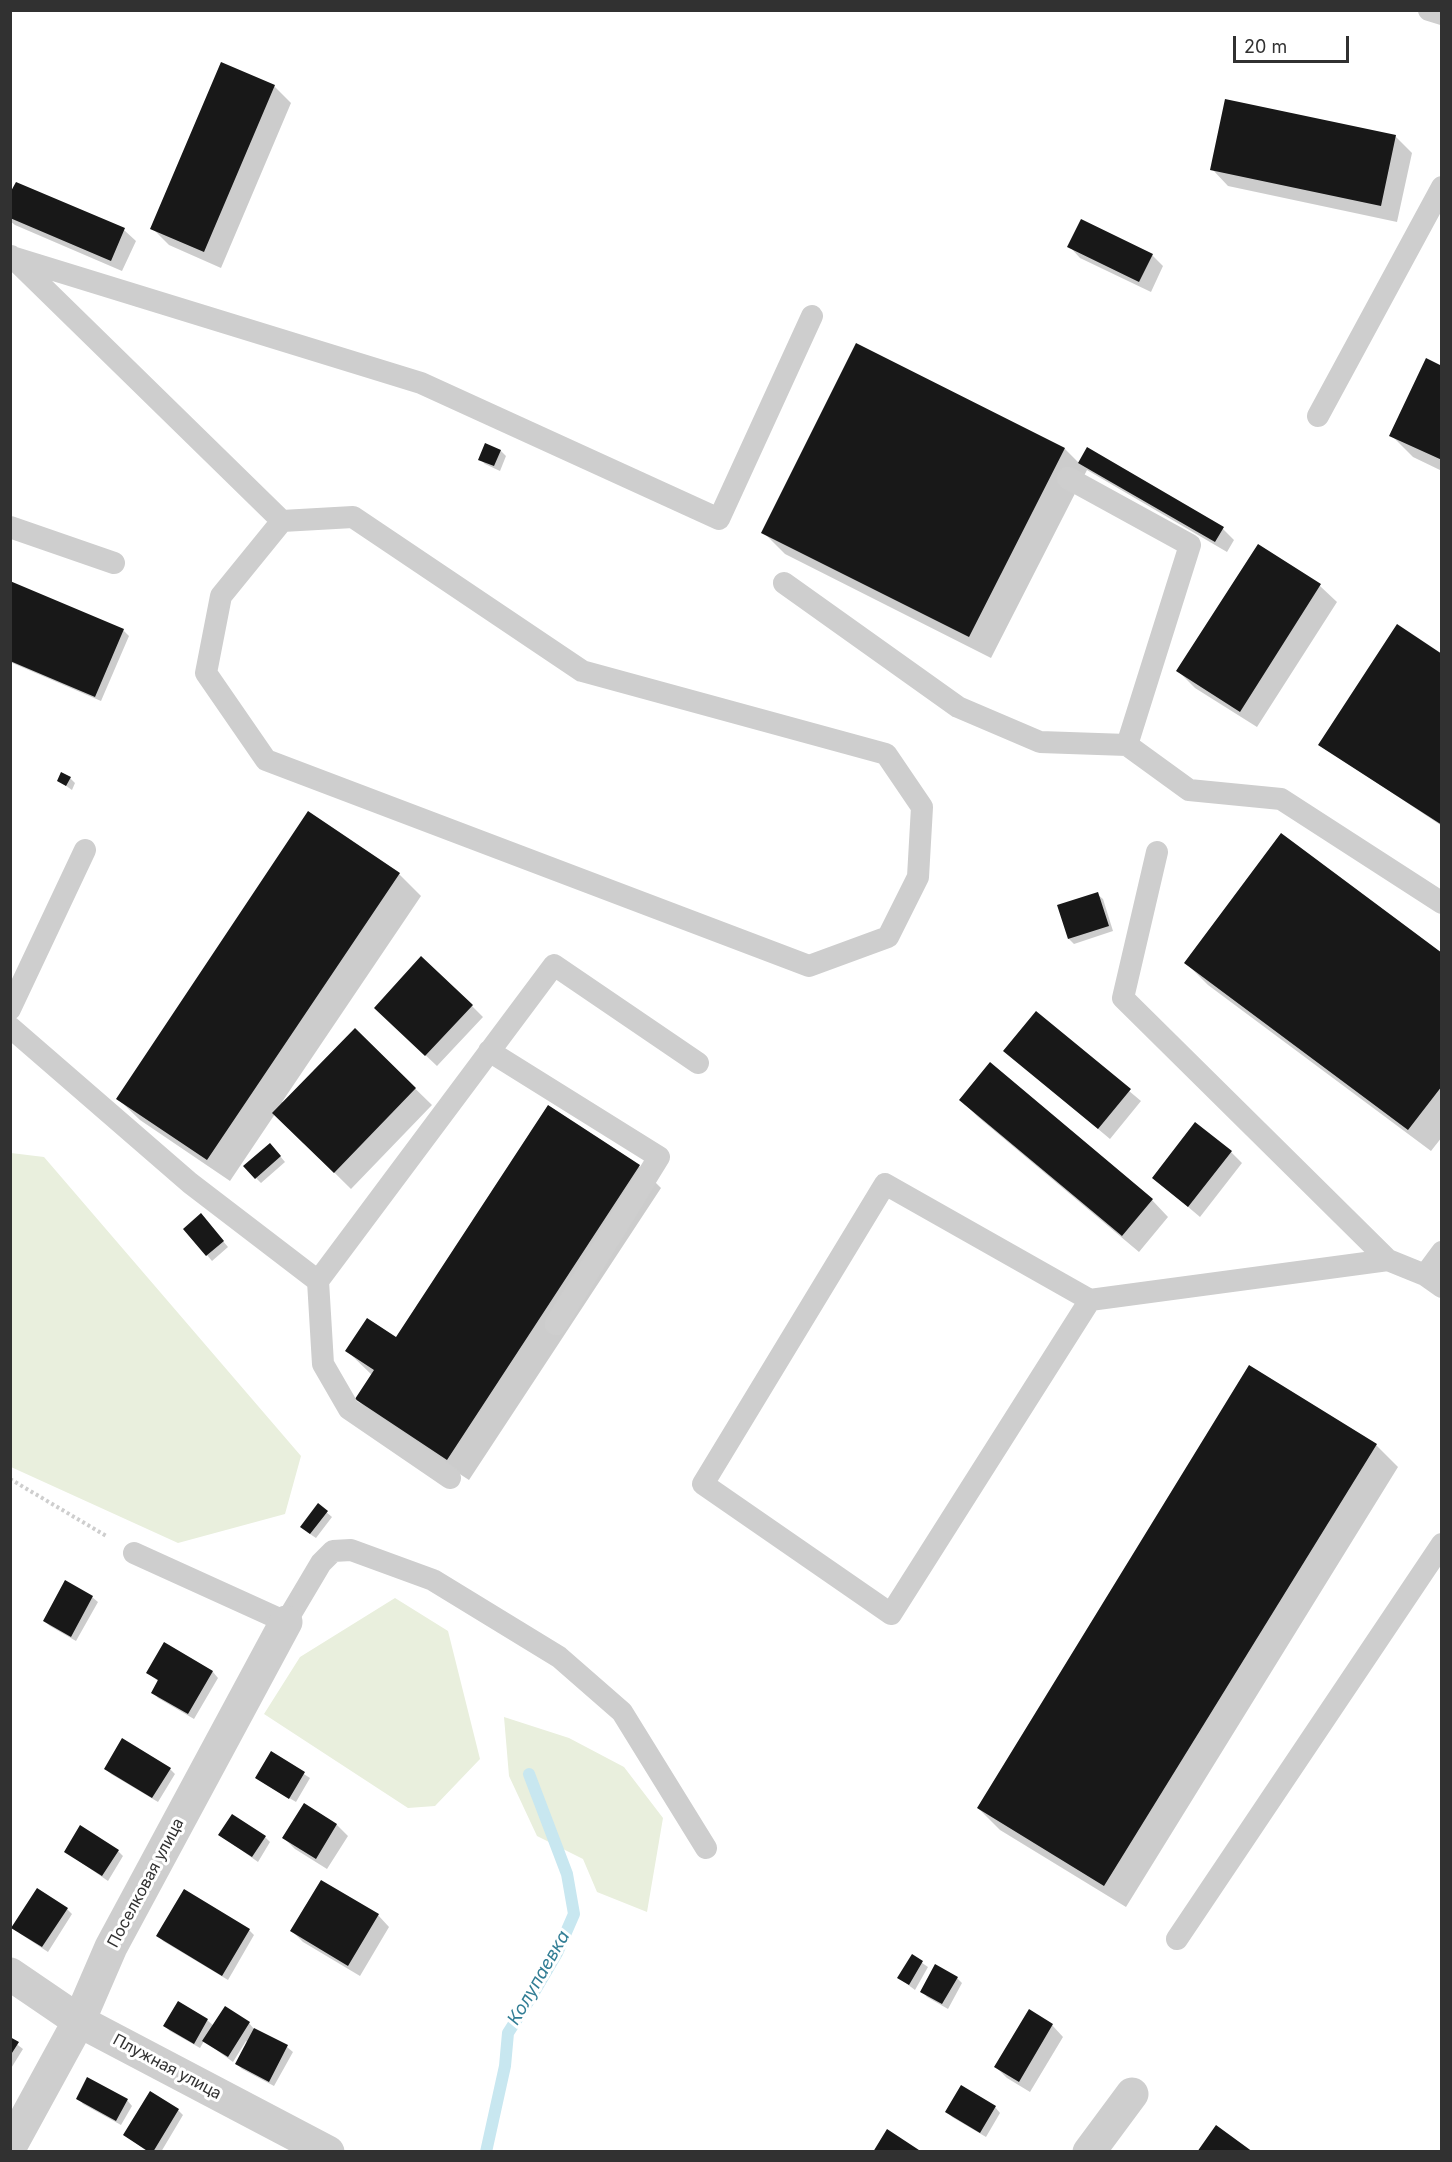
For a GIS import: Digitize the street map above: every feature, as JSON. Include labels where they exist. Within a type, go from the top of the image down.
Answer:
[{"type":"street","name":"Поселковая улица","points":[[10,2147],[79,2021],[111,1947],[286,1622]]},
{"type":"street","name":"Плужная улица","points":[[10,1974],[79,2021],[328,2151]]},
{"type":"street","points":[[1089,2151],[1132,2094]]},
{"type":"lane","points":[[1429,10],[1442,14]]},
{"type":"lane","points":[[1318,416],[1442,188]]},
{"type":"lane","points":[[11,256],[421,383],[719,519],[812,315]]},
{"type":"lane","points":[[11,256],[282,521],[353,517],[582,671],[886,754],[922,807],[918,877],[888,937],[809,966],[266,760],[206,673],[221,596],[282,521]]},
{"type":"lane","points":[[1068,478],[1190,545],[1127,745]]},
{"type":"lane","points":[[10,527],[114,563]]},
{"type":"lane","points":[[784,583],[958,707],[1040,742],[1127,745],[1189,790],[1281,799],[1442,903]]},
{"type":"lane","points":[[10,1009],[85,850]]},
{"type":"lane","points":[[1156,852],[1123,998],[1388,1260],[1433,1281],[1442,1252]]},
{"type":"lane","points":[[450,1478],[349,1409],[323,1364],[318,1281],[554,965],[698,1063]]},
{"type":"lane","points":[[10,1027],[190,1183],[318,1281]]},
{"type":"lane","points":[[489,1051],[659,1157],[556,1324]]},
{"type":"lane","points":[[1090,1300],[891,1614],[703,1484],[885,1184],[1090,1300],[1388,1260]]},
{"type":"lane","points":[[1177,1939],[1442,1544]]},
{"type":"lane","points":[[134,1553],[286,1622],[321,1563],[333,1551],[351,1550],[433,1580],[559,1657],[622,1712],[706,1848]]},
{"type":"path","points":[[10,1479],[134,1553]]},
{"type":"green space","points":[[11,1153],[44,1157],[301,1456],[285,1514],[178,1543],[11,1467]]},
{"type":"green space","points":[[395,1598],[448,1631],[480,1759],[435,1806],[408,1808],[264,1714],[300,1657]]},
{"type":"green space","points":[[504,1717],[569,1738],[624,1767],[663,1818],[647,1912],[597,1892],[583,1859],[537,1836],[509,1776]]},
{"type":"building","points":[[221,62],[275,85],[204,252],[150,229]]},
{"type":"building","points":[[1225,99],[1396,135],[1381,206],[1210,170]]},
{"type":"building","points":[[16,182],[125,228],[111,261],[10,218],[10,193]]},
{"type":"building","points":[[1081,219],[1153,254],[1139,282],[1067,247]]},
{"type":"building","points":[[856,343],[1065,448],[969,637],[761,533]]},
{"type":"building","points":[[1426,358],[1442,366],[1442,460],[1389,436]]},
{"type":"building","points":[[485,443],[501,450],[494,466],[478,460]]},
{"type":"building","points":[[1087,447],[1224,527],[1215,542],[1078,463]]},
{"type":"building","points":[[1258,544],[1321,584],[1240,712],[1176,671]]},
{"type":"building","points":[[10,581],[124,629],[95,697],[10,661]]},
{"type":"building","points":[[1397,624],[1442,654],[1442,825],[1318,745]]},
{"type":"building","points":[[61,772],[71,777],[66,786],[57,781]]},
{"type":"building","points":[[308,811],[400,873],[207,1160],[116,1099]]},
{"type":"building","points":[[1281,833],[1442,953],[1442,1086],[1408,1130],[1184,963]]},
{"type":"building","points":[[1098,892],[1109,926],[1068,939],[1057,905]]},
{"type":"building","points":[[421,956],[473,1005],[425,1056],[374,1008]]},
{"type":"building","points":[[1036,1011],[1131,1089],[1098,1129],[1003,1051]]},
{"type":"building","points":[[355,1028],[416,1088],[334,1173],[272,1113]]},
{"type":"building","points":[[990,1062],[1153,1199],[1122,1236],[959,1100]]},
{"type":"building","points":[[548,1105],[640,1165],[447,1460],[355,1399],[374,1370],[345,1351],[367,1318],[396,1337]]},
{"type":"building","points":[[1195,1122],[1232,1151],[1188,1207],[1152,1178]]},
{"type":"building","points":[[270,1143],[281,1156],[255,1179],[243,1166]]},
{"type":"building","points":[[201,1213],[224,1241],[206,1256],[183,1229]]},
{"type":"building","points":[[1249,1365],[1377,1444],[1104,1886],[977,1808]]},
{"type":"building","points":[[318,1503],[328,1511],[310,1534],[300,1527]]},
{"type":"building","points":[[65,1580],[93,1596],[71,1637],[43,1621]]},
{"type":"building","points":[[164,1642],[213,1671],[188,1714],[151,1693],[158,1680],[146,1673]]},
{"type":"building","points":[[122,1738],[171,1768],[152,1798],[104,1769]]},
{"type":"building","points":[[271,1751],[305,1772],[289,1799],[255,1778]]},
{"type":"building","points":[[304,1803],[337,1824],[316,1859],[282,1838]]},
{"type":"building","points":[[232,1814],[266,1836],[252,1857],[218,1835]]},
{"type":"building","points":[[80,1825],[119,1850],[102,1876],[64,1852]]},
{"type":"building","points":[[321,1880],[379,1914],[348,1966],[290,1931]]},
{"type":"building","points":[[37,1888],[68,1908],[42,1947],[11,1928]]},
{"type":"building","points":[[184,1889],[250,1929],[222,1976],[156,1936]]},
{"type":"building","points":[[912,1954],[923,1961],[909,1985],[897,1978]]},
{"type":"building","points":[[935,1964],[958,1977],[942,2004],[920,1992]]},
{"type":"building","points":[[178,2001],[208,2019],[194,2044],[163,2026]]},
{"type":"building","points":[[225,2006],[250,2022],[228,2057],[202,2041]]},
{"type":"building","points":[[1029,2009],[1053,2024],[1019,2082],[994,2067]]},
{"type":"building","points":[[254,2028],[288,2045],[269,2082],[235,2064]]},
{"type":"building","points":[[10,2037],[19,2042],[10,2056]]},
{"type":"building","points":[[87,2077],[128,2099],[116,2121],[76,2099]]},
{"type":"building","points":[[961,2085],[996,2106],[980,2133],[945,2112]]},
{"type":"building","points":[[150,2091],[179,2109],[153,2152],[149,2152],[123,2135]]},
{"type":"building","points":[[1216,2125],[1253,2152],[1197,2152]]},
{"type":"building","points":[[887,2129],[922,2152],[873,2152]]},
{"type":"waterway","name":"Колупаевка","points":[[486,2152],[505,2066],[508,2033],[557,1953],[574,1914],[567,1874],[529,1774]]}]
